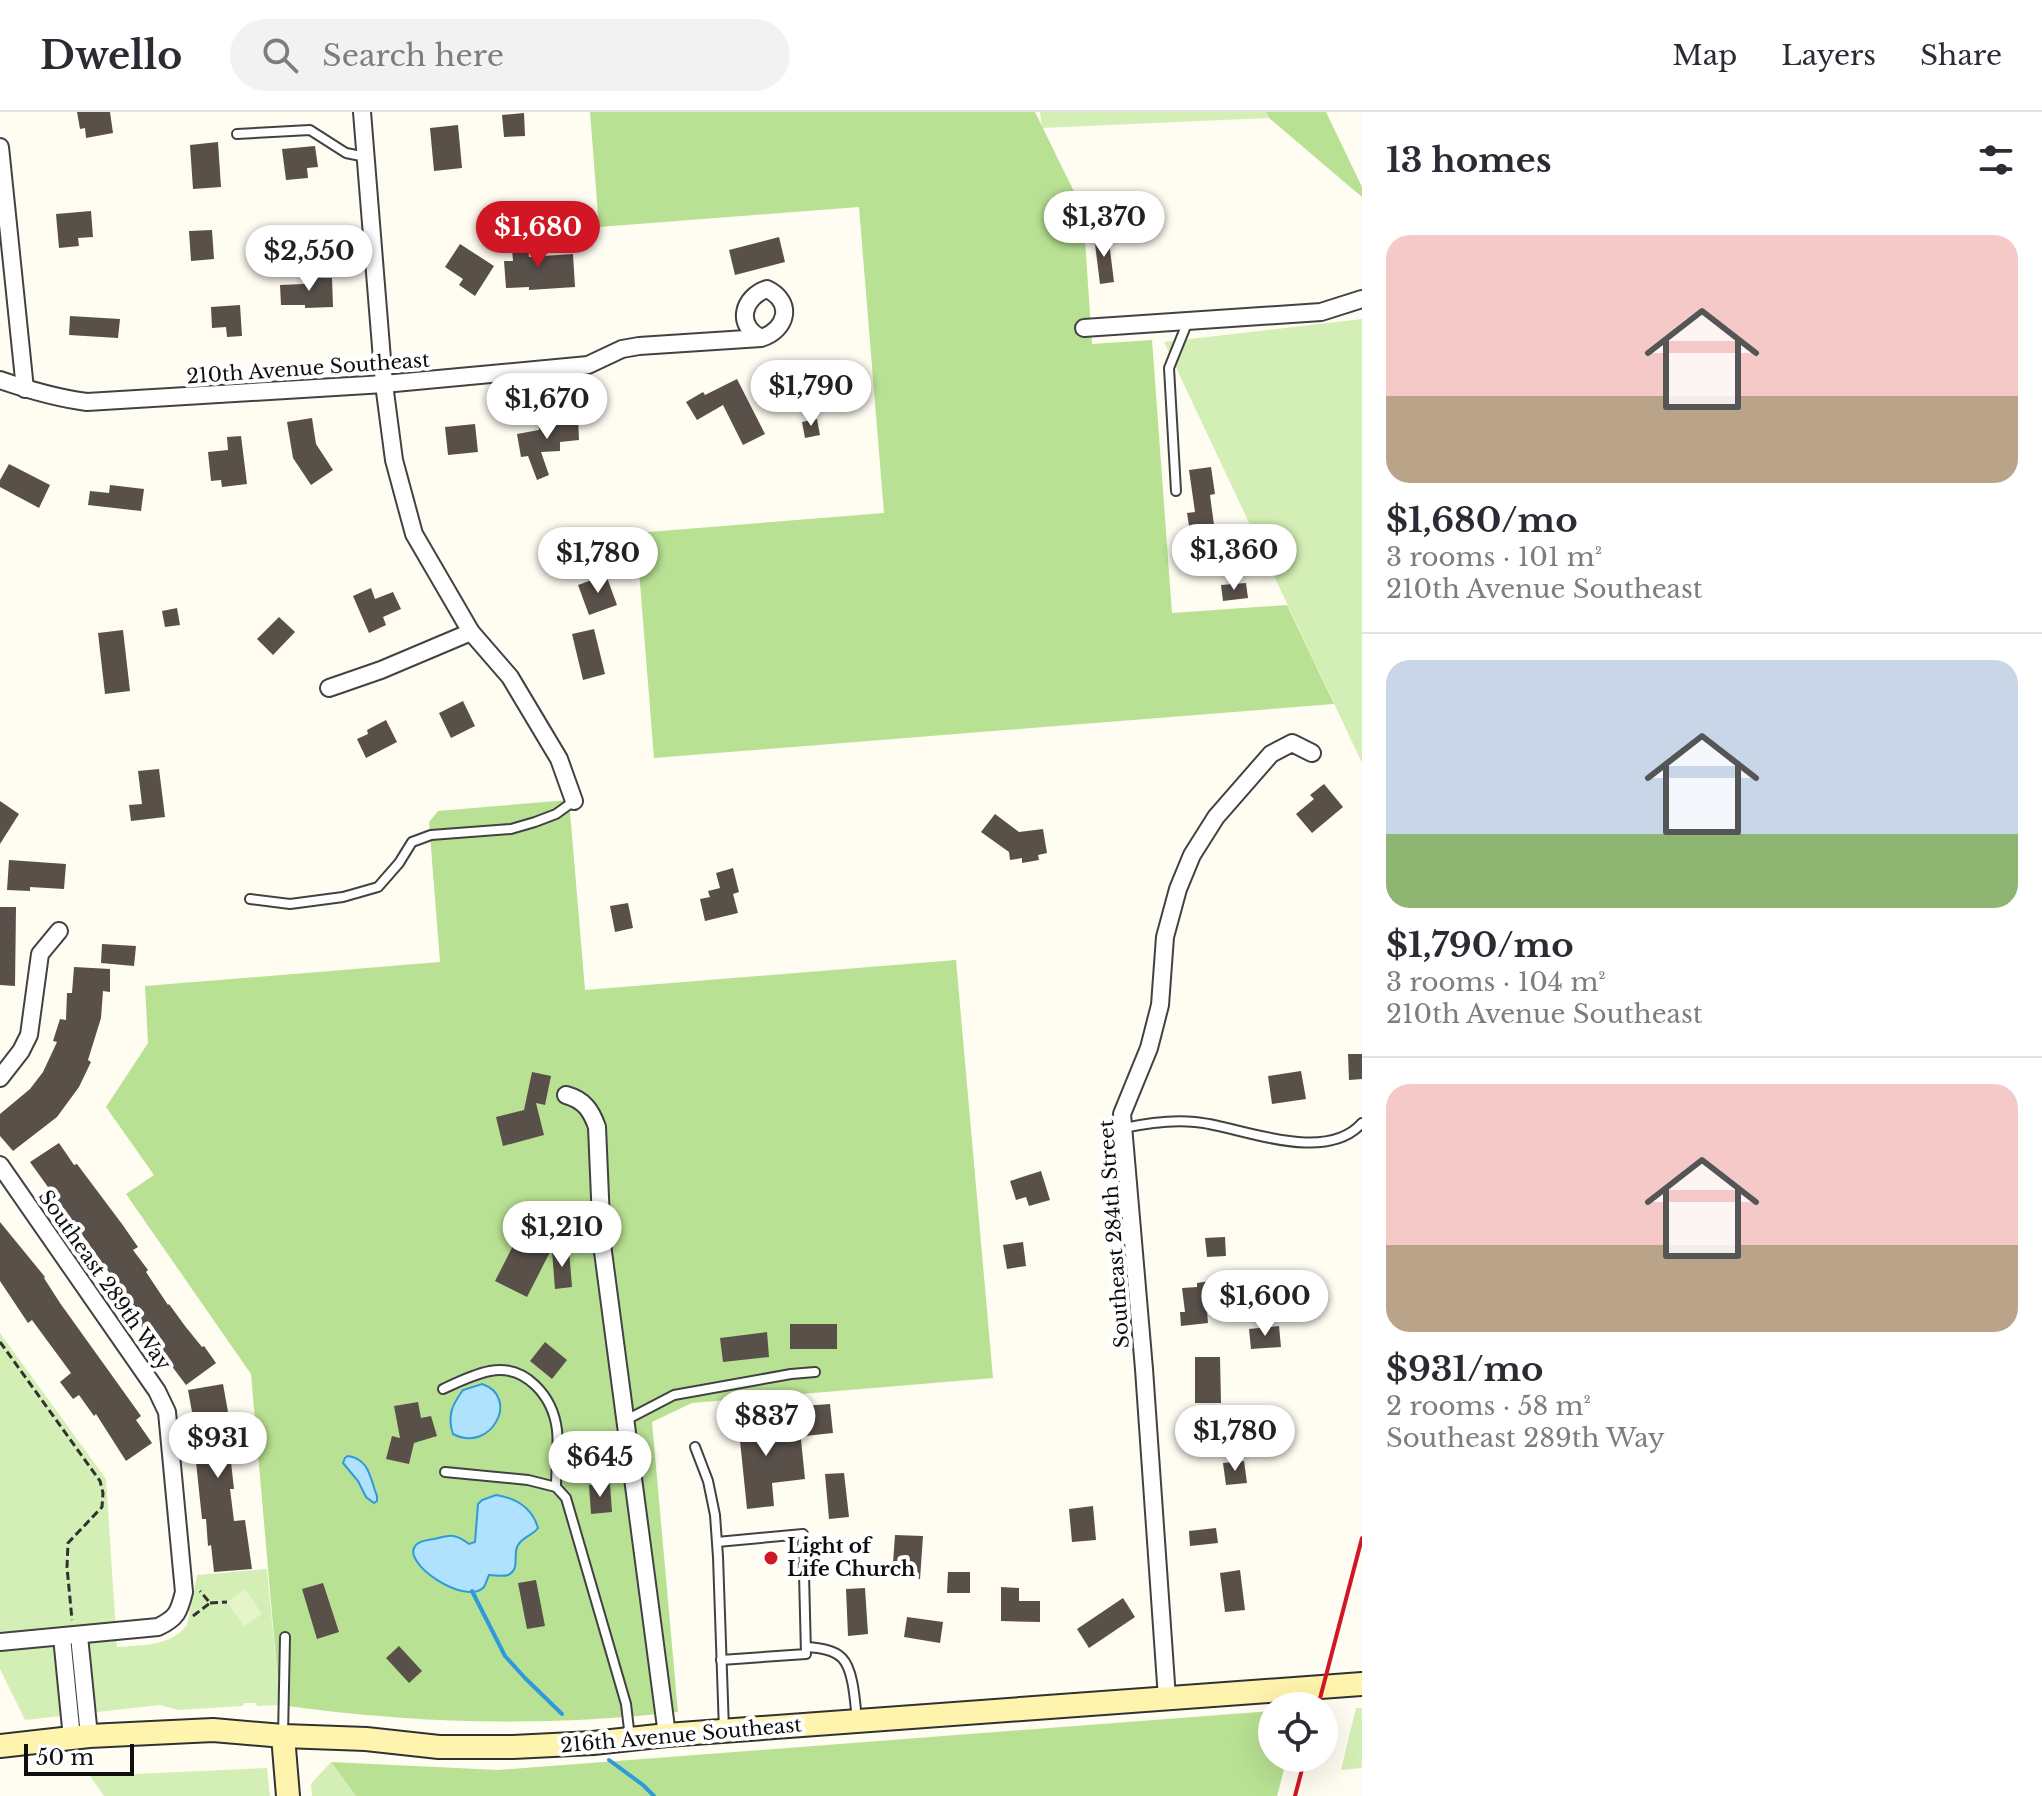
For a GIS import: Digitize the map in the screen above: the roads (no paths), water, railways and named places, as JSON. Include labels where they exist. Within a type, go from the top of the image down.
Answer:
[{"type":"street","points":[[362,112],[384,384],[394,460],[414,534],[471,632],[510,677],[559,759],[574,801]]},
{"type":"street","points":[[0,147],[25,389]]},
{"type":"street","points":[[1084,328],[1321,312],[1362,299]]},
{"type":"street","name":"210th Avenue Southeast","points":[[0,380],[60,399],[87,402],[384,384],[588,365],[622,349],[639,346],[761,338]]},
{"type":"street","points":[[329,688],[471,632]]},
{"type":"street","name":"Southeast 284th Street","points":[[1167,1698],[1122,1114],[1149,1048],[1160,1005],[1165,937],[1178,889],[1192,855],[1216,817],[1271,754],[1292,743],[1312,753]]},
{"type":"street","points":[[0,1078],[29,1035],[40,954],[59,931]]},
{"type":"street","points":[[566,1095],[578,1099],[592,1111],[597,1127],[602,1244],[667,1735]]},
{"type":"street","name":"Southeast 289th Way","points":[[0,1165],[157,1391],[167,1412],[184,1592],[178,1613],[158,1627],[72,1636]]},
{"type":"street","points":[[0,1642],[72,1636],[81,1737]]},
{"type":"street","name":"216th Avenue Southeast","points":[[0,1746],[81,1737],[213,1730],[366,1739],[439,1747],[513,1747],[1362,1684]]},
{"type":"street","points":[[283,1736],[288,1796]]},
{"type":"lane","points":[[237,134],[310,130],[346,153],[366,157]]},
{"type":"lane","points":[[1176,491],[1169,368],[1188,320]]},
{"type":"lane","points":[[250,899],[290,904],[343,897],[378,887],[412,842],[431,835],[511,829],[556,814],[574,801]]},
{"type":"lane","points":[[1124,1128],[1176,1121],[1208,1123],[1265,1138],[1326,1141],[1354,1132],[1362,1123]]},
{"type":"lane","points":[[443,1389],[490,1371],[513,1373],[529,1379],[538,1387],[553,1413],[557,1430],[556,1487]]},
{"type":"lane","points":[[625,1420],[674,1395],[815,1372]]},
{"type":"lane","points":[[695,1447],[708,1481],[715,1515],[724,1731]]},
{"type":"lane","points":[[445,1472],[528,1480],[556,1487],[566,1498],[626,1704],[630,1739]]},
{"type":"lane","points":[[717,1542],[803,1534],[806,1654],[721,1660]]},
{"type":"lane","points":[[283,1736],[285,1637]]},
{"type":"lane","points":[[806,1647],[827,1649],[843,1659],[851,1679],[857,1721]]},
{"type":"water","points":[[482,1384],[494,1391],[499,1400],[500,1411],[496,1421],[479,1436],[467,1438],[453,1434],[451,1416],[456,1401],[463,1390]]},
{"type":"water","points":[[348,1456],[365,1465],[377,1496],[374,1503],[366,1497],[343,1463]]},
{"type":"water","points":[[496,1495],[522,1505],[532,1515],[538,1528],[518,1545],[512,1572],[504,1576],[489,1575],[484,1587],[475,1592],[450,1587],[425,1571],[413,1553],[416,1545],[448,1536],[460,1538],[469,1544],[475,1542],[478,1504]]},
{"type":"waterway","points":[[472,1591],[505,1656],[562,1714]]},
{"type":"waterway","points":[[609,1760],[654,1796]]},
{"type":"railway","points":[[1322,1692],[1362,1538]]},
{"type":"railway","points":[[1295,1796],[1301,1772]]},
{"type":"place","name":"Light of Life Church","points":[[771,1558]]}]
